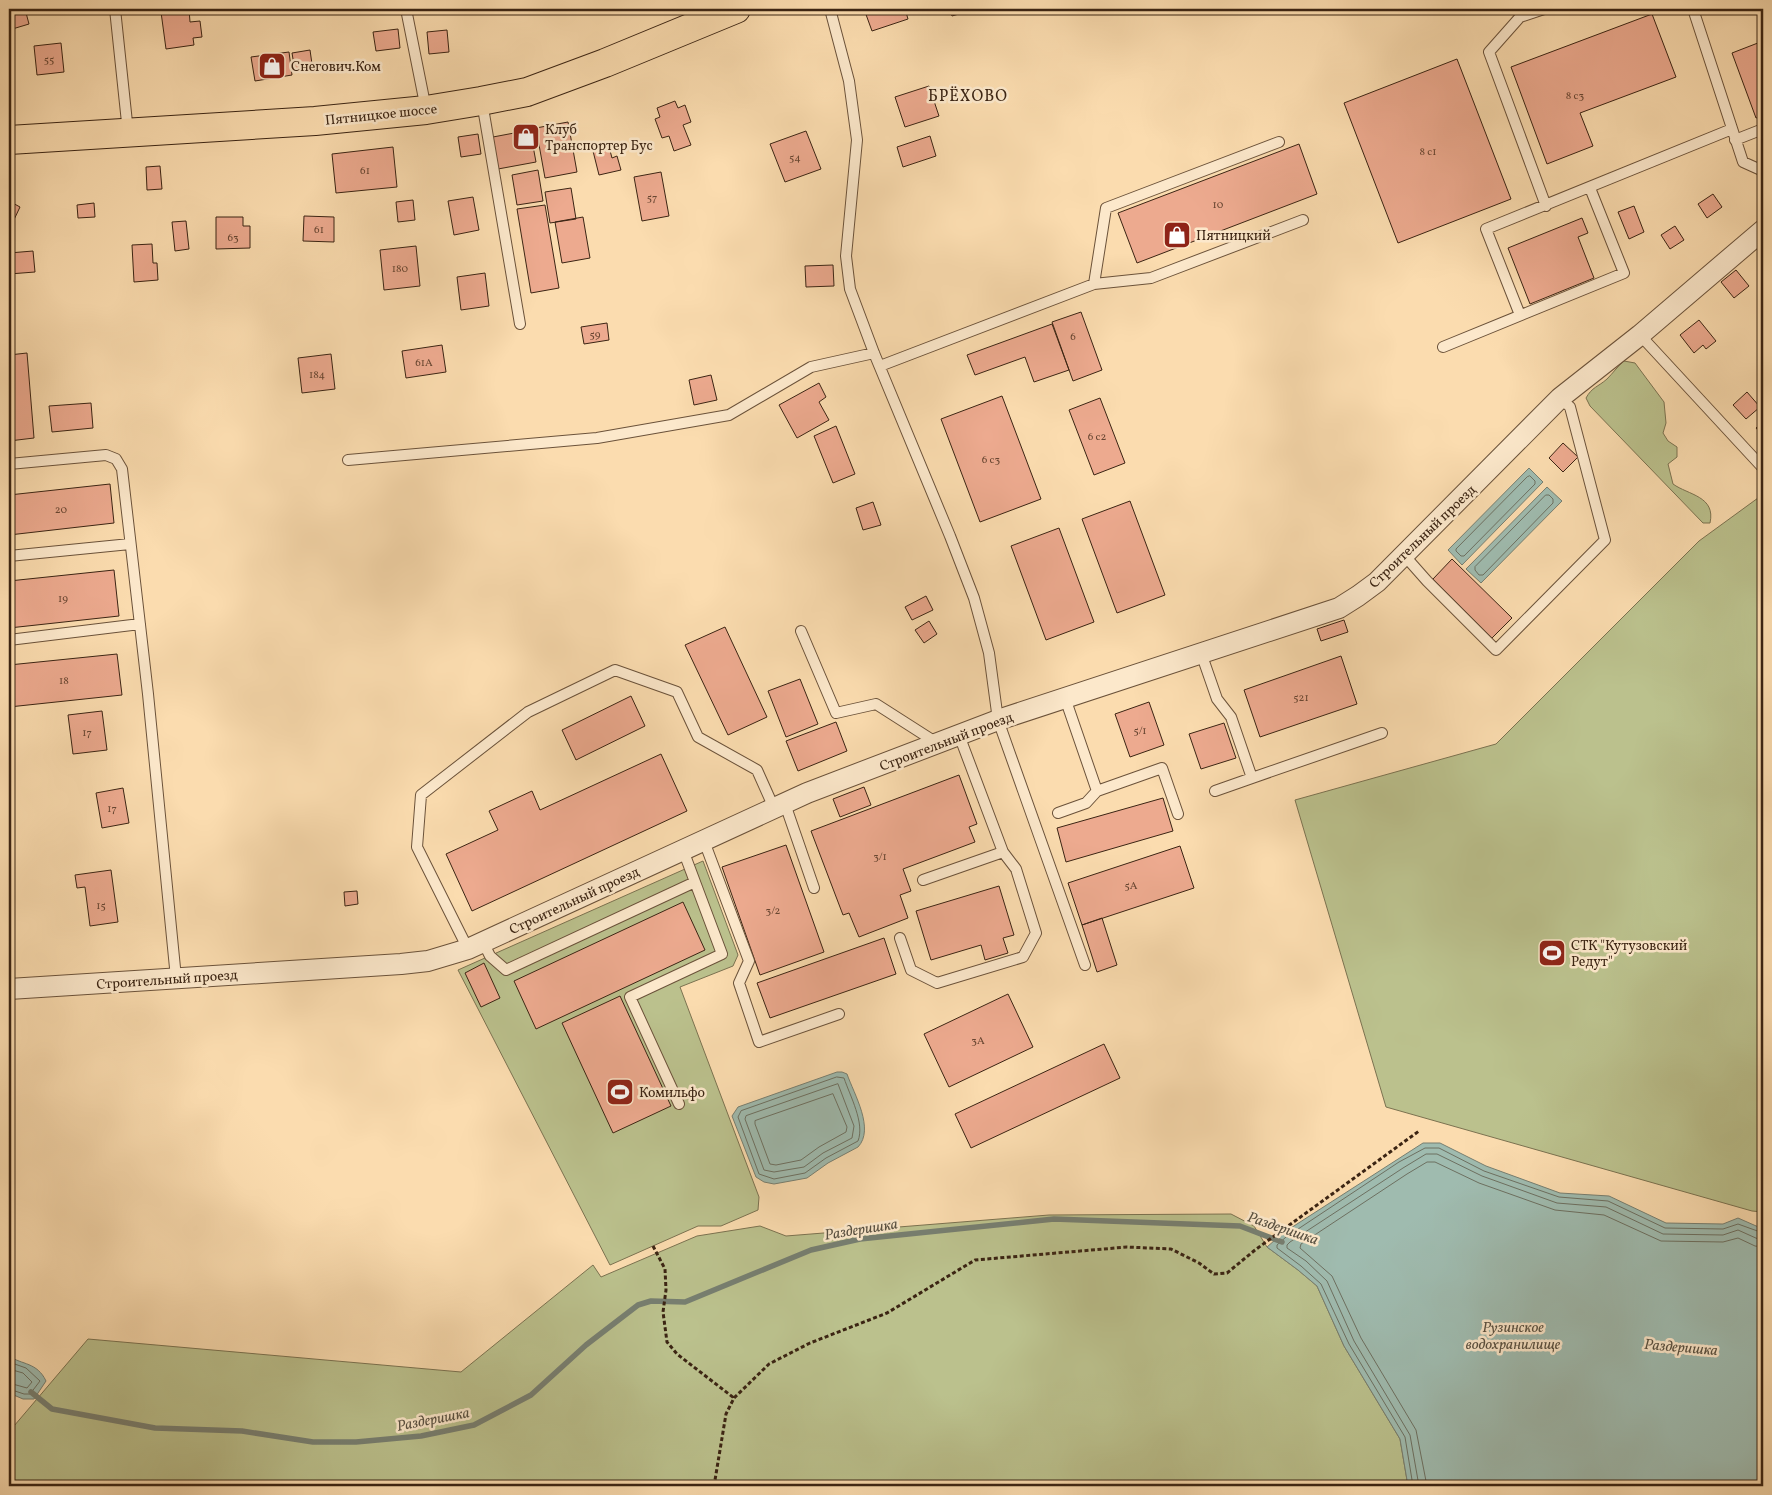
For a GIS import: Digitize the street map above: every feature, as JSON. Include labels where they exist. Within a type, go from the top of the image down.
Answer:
[{"type":"main road","name":"Пятницкое шоссе","points":[[9,140],[315,121],[426,110],[481,101],[527,92],[604,64],[736,9]]},
{"type":"street","name":"Строительный проезд","points":[[9,990],[401,964],[428,960],[475,945],[779,806],[938,743],[998,720],[1338,608],[1377,582],[1560,398],[1640,335],[1763,230]]},
{"type":"lane","points":[[115,9],[128,133]]},
{"type":"lane","points":[[406,9],[426,110]]},
{"type":"lane","points":[[830,9],[849,81],[857,140],[848,228],[847,264],[850,289],[874,353],[974,598],[989,653],[998,720],[1085,965]]},
{"type":"lane","points":[[1544,9],[1520,17],[1489,52],[1546,206]]},
{"type":"lane","points":[[1693,9],[1742,162],[1763,171]]},
{"type":"lane","points":[[481,101],[520,324]]},
{"type":"lane","points":[[1520,316],[1486,229],[1732,129]]},
{"type":"lane","points":[[1736,140],[1763,129]]},
{"type":"lane","points":[[1094,284],[1106,208],[1279,142]]},
{"type":"lane","points":[[1443,346],[1624,273],[1590,188]]},
{"type":"lane","points":[[880,366],[1094,284],[1151,278],[1303,220]]},
{"type":"lane","points":[[1640,335],[1763,468]]},
{"type":"lane","points":[[348,460],[597,438],[729,416],[811,367],[874,353]]},
{"type":"lane","points":[[1404,555],[1426,581],[1496,650],[1592,554],[1605,540],[1570,407],[1560,398]]},
{"type":"lane","points":[[9,464],[106,455],[116,459],[122,469],[140,624],[176,978]]},
{"type":"lane","points":[[9,556],[130,544]]},
{"type":"lane","points":[[9,640],[140,624]]},
{"type":"lane","points":[[801,631],[836,713],[876,704],[938,743]]},
{"type":"lane","points":[[1201,653],[1217,699],[1231,717],[1252,778]]},
{"type":"lane","points":[[695,882],[506,970],[475,945],[417,847],[421,795],[528,712],[615,670],[677,692],[698,737],[757,770],[779,806],[814,888]]},
{"type":"lane","points":[[1064,698],[1097,791]]},
{"type":"lane","points":[[1215,791],[1382,733]]},
{"type":"lane","points":[[900,938],[911,970],[937,984],[1023,957],[1036,933],[1016,869],[1003,852],[959,735]]},
{"type":"lane","points":[[1058,813],[1086,803],[1097,791],[1162,768],[1178,814]]},
{"type":"lane","points":[[704,841],[749,961],[739,983],[759,1042],[839,1014]]},
{"type":"lane","points":[[679,1104],[630,997],[722,954],[683,850]]},
{"type":"lane","points":[[923,880],[1003,852]]},
{"type":"path","points":[[714,1486],[726,1414],[734,1398],[769,1364],[810,1343],[887,1313],[975,1260],[1127,1247],[1171,1249],[1199,1263],[1214,1274],[1227,1273],[1278,1233],[1418,1131]]},
{"type":"path","points":[[653,1246],[665,1269],[666,1290],[663,1312],[667,1342],[676,1354],[734,1398]]},
{"type":"green space","points":[[1624,361],[1635,363],[1664,402],[1666,423],[1663,433],[1668,441],[1677,447],[1677,457],[1668,464],[1673,484],[1705,502],[1711,514],[1710,523],[1703,523],[1590,406],[1586,398],[1588,394],[1607,379]]},
{"type":"green space","name":"СТК \"Кутузовский Редут\"","points":[[1758,498],[1763,504],[1763,1212],[1752,1211],[1386,1107],[1295,800],[1496,744],[1699,541]]},
{"type":"green space","name":"Комильфо","points":[[703,861],[738,955],[733,966],[680,987],[759,1197],[758,1210],[721,1226],[698,1226],[610,1265],[458,970]]},
{"type":"green space","points":[[1231,1214],[1254,1226],[1267,1247],[1317,1286],[1344,1346],[1400,1439],[1408,1486],[9,1486],[9,1428],[14,1426],[88,1339],[461,1372],[593,1265],[601,1277],[697,1236],[760,1226],[786,1236],[1049,1215]]},
{"type":"water","points":[[1529,468],[1543,482],[1462,565],[1448,550]]},
{"type":"water","points":[[1547,487],[1562,501],[1481,583],[1466,569]]},
{"type":"water","points":[[837,1072],[847,1074],[862,1111],[864,1121],[863,1140],[858,1147],[828,1163],[807,1178],[774,1184],[764,1182],[756,1177],[732,1116],[738,1107]]},
{"type":"water","name":"Рузинское водохранилище","points":[[1423,1143],[1440,1143],[1486,1166],[1560,1193],[1609,1196],[1666,1223],[1723,1224],[1738,1218],[1763,1229],[1763,1486],[1408,1486],[1400,1439],[1344,1346],[1317,1286],[1267,1247],[1283,1233]]},
{"type":"water","points":[[9,1356],[34,1367],[46,1381],[34,1399],[23,1399],[9,1393]]},
{"type":"building","points":[[25,9],[29,24],[9,30],[9,12]]},
{"type":"building","points":[[189,9],[190,22],[200,21],[202,37],[193,38],[194,45],[166,49],[161,12]]},
{"type":"building","points":[[542,9],[557,9],[557,11],[543,13]]},
{"type":"building","points":[[864,9],[905,9],[908,19],[872,31]]},
{"type":"building","points":[[949,9],[976,9],[952,16]]},
{"type":"building","points":[[1652,14],[1676,77],[1580,113],[1593,146],[1547,164],[1511,67]]},
{"type":"building","points":[[398,29],[400,48],[376,51],[373,32]]},
{"type":"building","points":[[447,30],[449,52],[429,54],[427,32]]},
{"type":"building","points":[[1763,41],[1763,116],[1756,118],[1732,53]]},
{"type":"building","points":[[61,43],[64,72],[37,75],[34,46]]},
{"type":"building","points":[[310,50],[312,64],[306,65],[306,69],[295,71],[292,53]]},
{"type":"building","name":"Снегович.Ком","points":[[289,52],[292,75],[255,81],[251,57]]},
{"type":"building","points":[[1457,59],[1511,199],[1398,243],[1344,103]]},
{"type":"building","points":[[929,86],[939,116],[905,127],[895,97]]},
{"type":"building","points":[[675,101],[678,108],[685,105],[691,122],[683,125],[691,145],[674,151],[669,136],[662,138],[655,119],[660,117],[657,108]]},
{"type":"building","points":[[568,122],[577,172],[545,178],[536,128]]},
{"type":"building","points":[[530,130],[536,162],[498,169],[493,137]]},
{"type":"building","points":[[806,131],[821,169],[785,182],[770,144]]},
{"type":"building","points":[[478,134],[481,154],[461,157],[458,137]]},
{"type":"building","points":[[930,136],[936,156],[903,167],[897,147]]},
{"type":"building","points":[[608,143],[612,158],[617,156],[621,170],[599,175],[592,147]]},
{"type":"building","points":[[1299,144],[1317,194],[1137,263],[1118,213]]},
{"type":"building","points":[[393,147],[397,187],[336,193],[332,154]]},
{"type":"building","points":[[160,166],[162,189],[147,190],[146,167]]},
{"type":"building","points":[[538,170],[543,201],[517,205],[512,175]]},
{"type":"building","points":[[661,172],[669,216],[642,221],[634,177]]},
{"type":"building","points":[[571,188],[576,219],[550,223],[545,192]]},
{"type":"building","points":[[1713,194],[1722,207],[1707,218],[1698,204]]},
{"type":"building","points":[[473,197],[479,230],[454,235],[448,201]]},
{"type":"building","points":[[413,200],[415,220],[398,222],[396,202]]},
{"type":"building","points":[[9,201],[20,207],[11,226],[9,225]]},
{"type":"building","points":[[94,203],[95,217],[78,218],[77,205]]},
{"type":"building","points":[[545,205],[559,288],[531,293],[517,209]]},
{"type":"building","points":[[1634,206],[1644,232],[1629,239],[1618,212]]},
{"type":"building","points":[[304,216],[334,217],[334,242],[303,241]]},
{"type":"building","points":[[216,217],[243,217],[243,226],[250,226],[250,248],[216,249]]},
{"type":"building","points":[[583,217],[590,258],[562,263],[555,222]]},
{"type":"building","points":[[1582,218],[1588,233],[1578,237],[1594,278],[1530,304],[1508,248]]},
{"type":"building","points":[[186,221],[189,249],[175,251],[172,222]]},
{"type":"building","points":[[1675,226],[1684,240],[1670,249],[1661,235]]},
{"type":"building","points":[[152,244],[153,263],[157,263],[158,280],[134,282],[132,245]]},
{"type":"building","points":[[416,246],[420,286],[384,290],[380,250]]},
{"type":"building","points":[[33,251],[35,272],[9,274],[9,253]]},
{"type":"building","points":[[833,265],[834,286],[806,287],[805,266]]},
{"type":"building","points":[[1736,270],[1749,286],[1734,298],[1721,282]]},
{"type":"building","points":[[485,273],[489,306],[461,310],[457,277]]},
{"type":"building","points":[[1081,312],[1102,370],[1073,381],[1052,322]]},
{"type":"building","points":[[1699,320],[1716,341],[1706,349],[1703,345],[1694,353],[1680,335]]},
{"type":"building","points":[[607,323],[609,340],[584,344],[581,327]]},
{"type":"building","points":[[1052,324],[1069,370],[1034,382],[1025,357],[975,375],[967,355]]},
{"type":"building","points":[[442,345],[446,372],[406,378],[402,351]]},
{"type":"building","points":[[27,353],[34,438],[9,441],[9,355]]},
{"type":"building","points":[[331,354],[335,389],[302,393],[298,358]]},
{"type":"building","points":[[711,375],[717,400],[694,405],[689,380]]},
{"type":"building","points":[[819,383],[826,397],[819,402],[829,420],[797,438],[779,405]]},
{"type":"building","points":[[1747,392],[1760,407],[1746,419],[1733,405]]},
{"type":"building","points":[[1002,396],[1041,499],[980,522],[941,419]]},
{"type":"building","points":[[1100,398],[1125,463],[1094,475],[1069,410]]},
{"type":"building","points":[[91,403],[93,428],[52,432],[49,406]]},
{"type":"building","points":[[1763,421],[1763,436],[1756,428]]},
{"type":"building","points":[[836,426],[855,474],[833,483],[814,436]]},
{"type":"building","points":[[1563,443],[1578,457],[1563,472],[1549,458]]},
{"type":"building","points":[[110,484],[114,523],[9,535],[9,495]]},
{"type":"building","points":[[1130,501],[1165,595],[1117,613],[1082,519]]},
{"type":"building","points":[[873,502],[881,525],[863,530],[856,508]]},
{"type":"building","points":[[1059,528],[1094,622],[1046,640],[1011,546]]},
{"type":"building","points":[[1452,559],[1512,618],[1492,638],[1433,579]]},
{"type":"building","points":[[114,570],[119,616],[9,628],[9,581]]},
{"type":"building","points":[[926,596],[933,610],[912,620],[905,607]]},
{"type":"building","points":[[1344,620],[1348,632],[1321,641],[1317,629]]},
{"type":"building","points":[[929,621],[937,634],[924,643],[915,630]]},
{"type":"building","points":[[725,627],[767,717],[728,735],[685,645]]},
{"type":"building","points":[[117,654],[122,695],[9,707],[9,665]]},
{"type":"building","points":[[1341,656],[1357,704],[1260,737],[1244,690]]},
{"type":"building","points":[[800,679],[818,724],[786,737],[768,691]]},
{"type":"building","points":[[631,696],[645,726],[576,760],[562,730]]},
{"type":"building","points":[[1149,702],[1164,745],[1130,757],[1115,714]]},
{"type":"building","points":[[102,711],[107,750],[73,754],[68,715]]},
{"type":"building","points":[[836,722],[847,751],[798,771],[786,741]]},
{"type":"building","points":[[1224,723],[1236,758],[1201,769],[1189,734]]},
{"type":"building","points":[[661,754],[687,811],[472,911],[446,854],[498,830],[489,811],[532,791],[540,810]]},
{"type":"building","points":[[959,775],[977,824],[969,827],[975,842],[903,869],[911,891],[900,895],[908,918],[859,937],[849,913],[843,915],[811,831]]},
{"type":"building","points":[[864,787],[871,805],[840,817],[833,799]]},
{"type":"building","points":[[123,788],[129,823],[102,828],[96,793]]},
{"type":"building","points":[[1163,798],[1173,831],[1066,862],[1057,828]]},
{"type":"building","points":[[786,845],[824,952],[760,975],[722,867]]},
{"type":"building","points":[[1180,846],[1194,888],[1082,925],[1068,883]]},
{"type":"building","points":[[111,870],[118,922],[90,926],[85,887],[77,888],[75,875]]},
{"type":"building","points":[[999,886],[1014,935],[1003,938],[1008,953],[985,960],[981,945],[931,960],[916,911]]},
{"type":"building","points":[[357,891],[358,904],[345,906],[344,892]]},
{"type":"building","points":[[683,902],[705,950],[536,1029],[514,981]]},
{"type":"building","points":[[1102,918],[1117,965],[1097,972],[1082,925]]},
{"type":"building","points":[[884,938],[896,974],[770,1018],[757,983]]},
{"type":"building","points":[[484,963],[500,998],[481,1007],[465,973]]},
{"type":"building","points":[[1008,994],[1033,1047],[949,1087],[924,1034]]},
{"type":"building","points":[[620,996],[671,1106],[613,1133],[562,1023]]},
{"type":"building","points":[[1104,1044],[1120,1078],[971,1148],[955,1114]]},
{"type":"waterway","name":"Раздеришка","points":[[31,1392],[52,1409],[155,1428],[242,1431],[313,1442],[356,1442],[421,1436],[474,1425],[531,1395],[586,1345],[638,1305],[651,1301],[685,1302],[811,1250],[860,1239],[1054,1219],[1240,1226],[1282,1242]]},
{"type":"place","name":"Снегович.Ком","points":[[272,66]]},
{"type":"place","name":"Клуб Транспортер Бус","points":[[526,137]]},
{"type":"place","name":"Пятницкий","points":[[1177,235]]},
{"type":"place","name":"СТК \"Кутузовский Редут\"","points":[[1552,953]]},
{"type":"place","name":"Комильфо","points":[[620,1092]]},
{"type":"district","name":"БРЁХОВО","points":[[968,95]]}]
